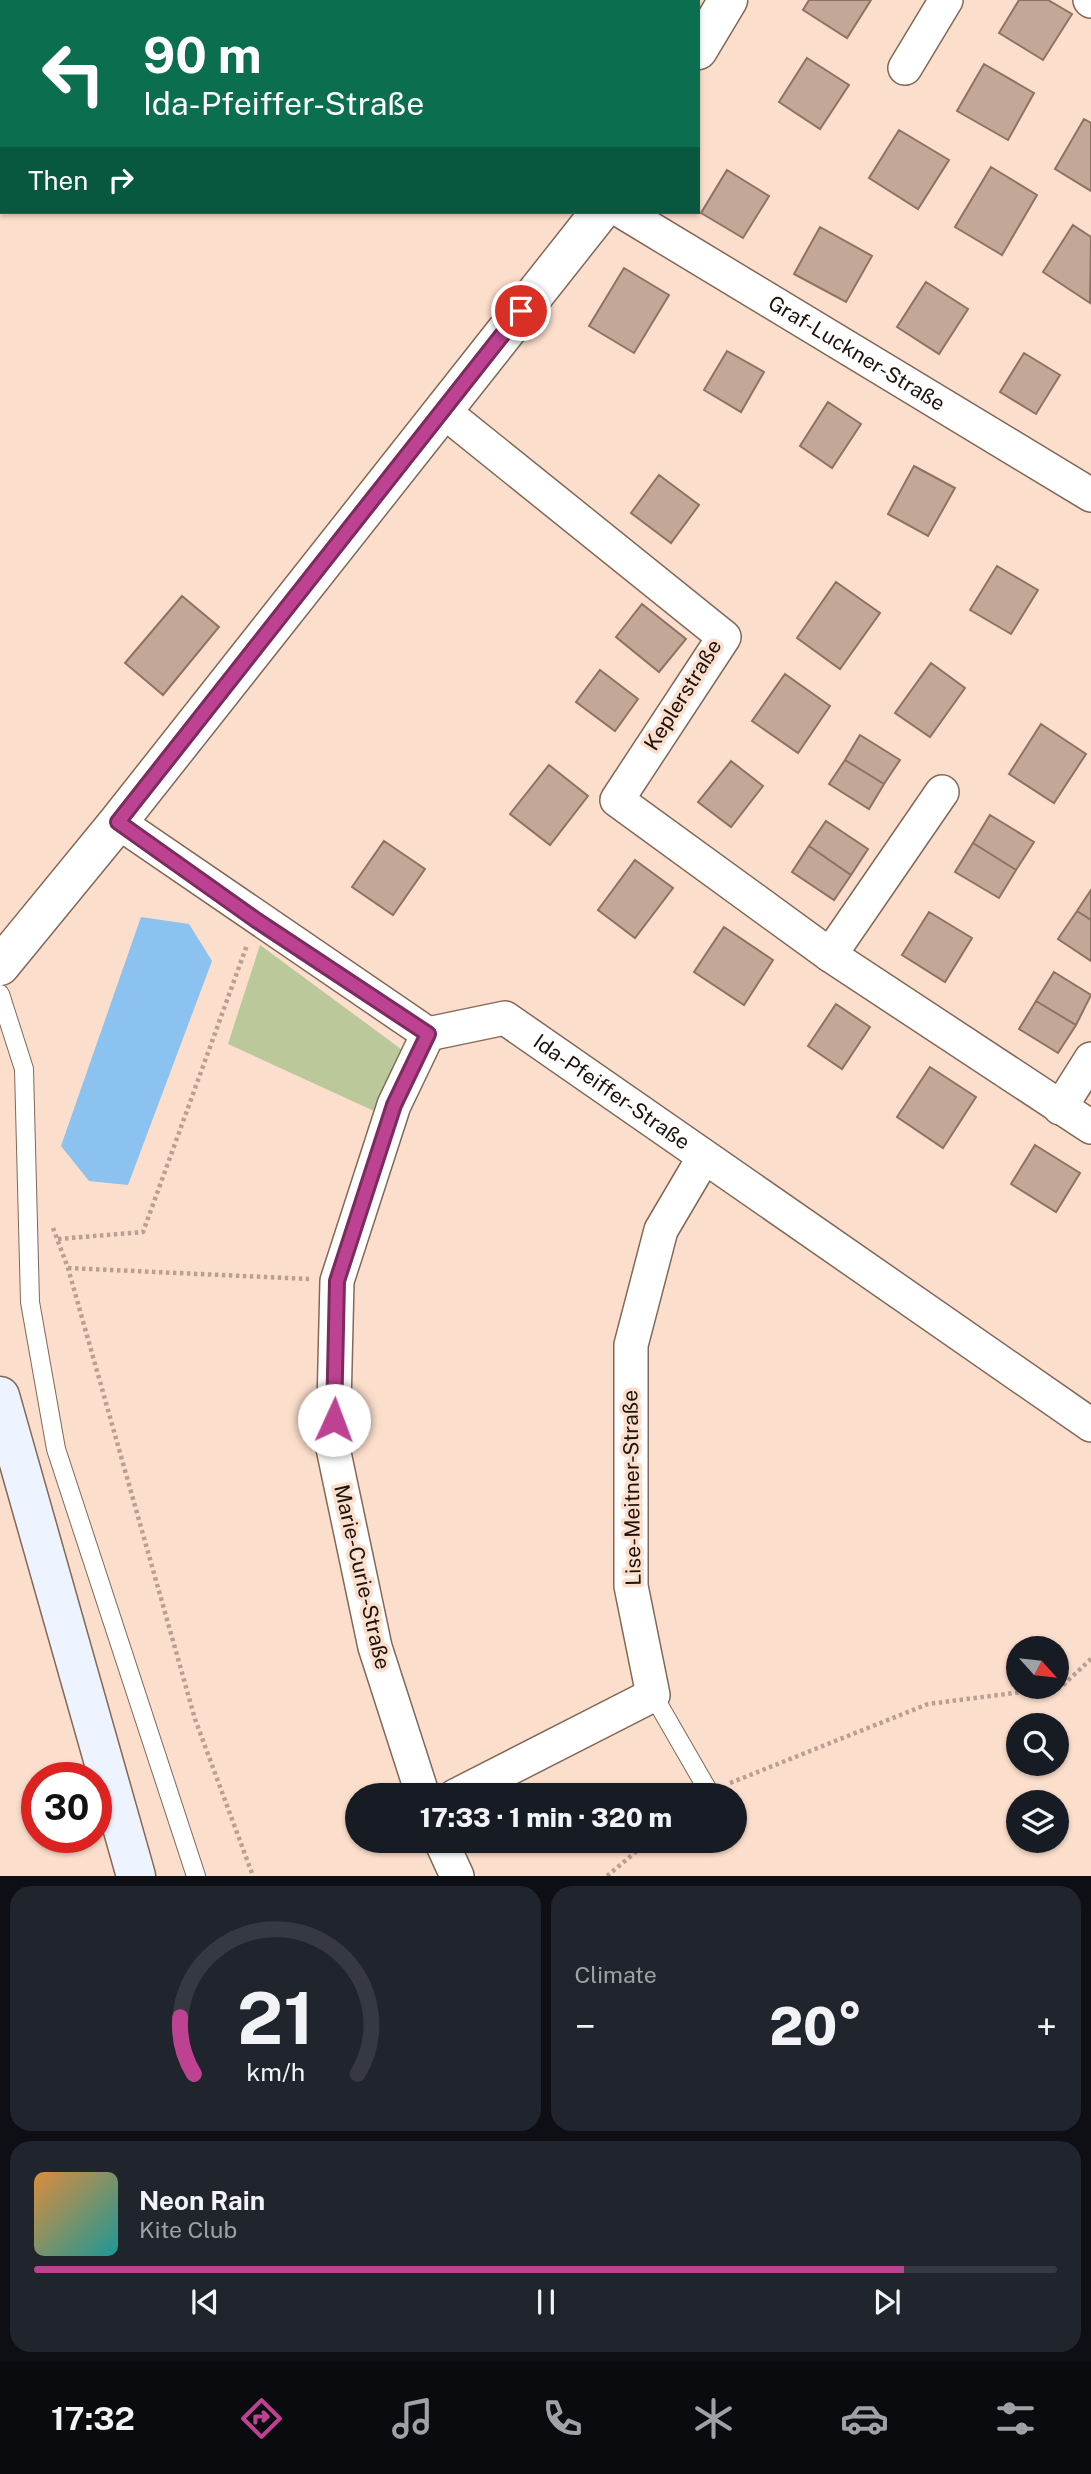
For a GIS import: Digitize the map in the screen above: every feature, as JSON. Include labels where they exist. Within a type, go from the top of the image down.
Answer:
[{"type":"main road","points":[[0,1396],[136,1875]]},
{"type":"street","points":[[700,48],[728,0]]},
{"type":"street","points":[[905,68],[946,0]]},
{"type":"street","points":[[0,966],[118,822],[598,214]]},
{"type":"street","name":"Graf-Luckner-Straße","points":[[626,214],[1091,495]]},
{"type":"street","name":"Keplerstraße","points":[[442,410],[723,637],[617,800],[830,955],[1091,1127]]},
{"type":"street","points":[[830,955],[942,792]]},
{"type":"street","points":[[118,822],[256,920],[428,1034]]},
{"type":"street","name":"Ida-Pfeiffer-Straße","points":[[428,1034],[505,1018],[1091,1425]]},
{"type":"street","name":"Marie-Curie-Straße","points":[[419,1783],[375,1647],[333,1448],[337,1281],[394,1105],[428,1034]]},
{"type":"street","points":[[1060,1108],[1091,1059]]},
{"type":"street","name":"Lise-Meitner-Straße","points":[[653,1695],[631,1586],[631,1345],[661,1230],[704,1157]]},
{"type":"street","points":[[480,1783],[653,1695]]},
{"type":"street","points":[[447,1853],[457,1875]]},
{"type":"lane","points":[[0,994],[24,1069],[30,1302],[56,1449],[196,1875]]},
{"type":"lane","points":[[653,1695],[704,1783]]},
{"type":"path","points":[[253,1875],[195,1719],[58,1239],[143,1232],[256,920]]},
{"type":"path","points":[[68,1268],[337,1281]]},
{"type":"path","points":[[731,1783],[928,1704],[1061,1687],[1091,1659]]},
{"type":"path","points":[[607,1875],[634,1853]]},
{"type":"green space","points":[[260,945],[401,1049],[374,1111],[228,1044]]},
{"type":"water","points":[[141,917],[189,924],[212,961],[128,1185],[89,1181],[61,1146]]},
{"type":"building","points":[[809,0],[871,0],[847,38],[803,10]]},
{"type":"building","points":[[1019,0],[1048,0],[1072,14],[1043,60],[999,33]]},
{"type":"building","points":[[807,58],[849,85],[820,129],[779,102]]},
{"type":"building","points":[[984,64],[1034,93],[1008,140],[957,111]]},
{"type":"building","points":[[1084,119],[1091,123],[1091,191],[1055,169]]},
{"type":"building","points":[[899,130],[949,160],[918,209],[869,178]]},
{"type":"building","points":[[991,167],[1037,195],[1002,255],[955,227]]},
{"type":"building","points":[[727,170],[769,196],[743,238],[701,213]]},
{"type":"building","points":[[1073,225],[1091,237],[1090,303],[1043,272]]},
{"type":"building","points":[[820,227],[872,256],[846,302],[794,274]]},
{"type":"building","points":[[624,268],[669,295],[634,353],[589,326]]},
{"type":"building","points":[[926,282],[968,309],[939,354],[897,327]]},
{"type":"building","points":[[727,351],[764,372],[741,412],[704,390]]},
{"type":"building","points":[[1024,353],[1060,375],[1036,414],[1000,392]]},
{"type":"building","points":[[828,402],[861,424],[832,468],[800,446]]},
{"type":"building","points":[[914,466],[955,488],[928,536],[888,514]]},
{"type":"building","points":[[659,475],[699,505],[671,543],[631,513]]},
{"type":"building","points":[[997,566],[1038,590],[1011,634],[970,610]]},
{"type":"building","points":[[836,582],[880,613],[840,669],[797,638]]},
{"type":"building","points":[[182,596],[219,627],[163,695],[125,663]]},
{"type":"building","points":[[642,604],[686,639],[659,672],[616,637]]},
{"type":"building","points":[[931,663],[965,688],[930,737],[895,713]]},
{"type":"building","points":[[600,670],[638,699],[615,731],[576,702]]},
{"type":"building","points":[[785,674],[830,706],[798,753],[752,721]]},
{"type":"building","points":[[1041,724],[1086,754],[1054,803],[1009,774]]},
{"type":"building","points":[[860,735],[900,760],[884,784],[845,760]]},
{"type":"building","points":[[845,760],[884,784],[869,809],[829,784]]},
{"type":"building","points":[[731,761],[763,786],[731,827],[698,802]]},
{"type":"building","points":[[549,765],[588,796],[550,845],[510,814]]},
{"type":"building","points":[[990,815],[1034,842],[1016,870],[973,843]]},
{"type":"building","points":[[826,821],[868,849],[851,875],[809,846]]},
{"type":"building","points":[[384,841],[425,869],[393,915],[352,887]]},
{"type":"building","points":[[973,843],[1016,870],[999,898],[955,872]]},
{"type":"building","points":[[809,846],[851,875],[834,900],[792,872]]},
{"type":"building","points":[[635,860],[673,888],[635,938],[598,910]]},
{"type":"building","points":[[1091,890],[1091,920],[1077,911]]},
{"type":"building","points":[[1077,911],[1091,920],[1091,961],[1058,939]]},
{"type":"building","points":[[929,912],[972,938],[945,982],[902,955]]},
{"type":"building","points":[[724,927],[773,960],[744,1005],[694,972]]},
{"type":"building","points":[[1054,972],[1091,995],[1076,1025],[1036,1001]]},
{"type":"building","points":[[1036,1001],[1076,1025],[1058,1053],[1019,1029]]},
{"type":"building","points":[[836,1004],[870,1027],[842,1069],[808,1046]]},
{"type":"building","points":[[930,1067],[976,1097],[943,1148],[897,1117]]},
{"type":"building","points":[[1035,1145],[1080,1173],[1056,1212],[1011,1184]]},
{"type":"route","points":[[334,1420],[337,1281],[394,1105],[428,1034],[256,920],[118,822],[521,311]]}]
